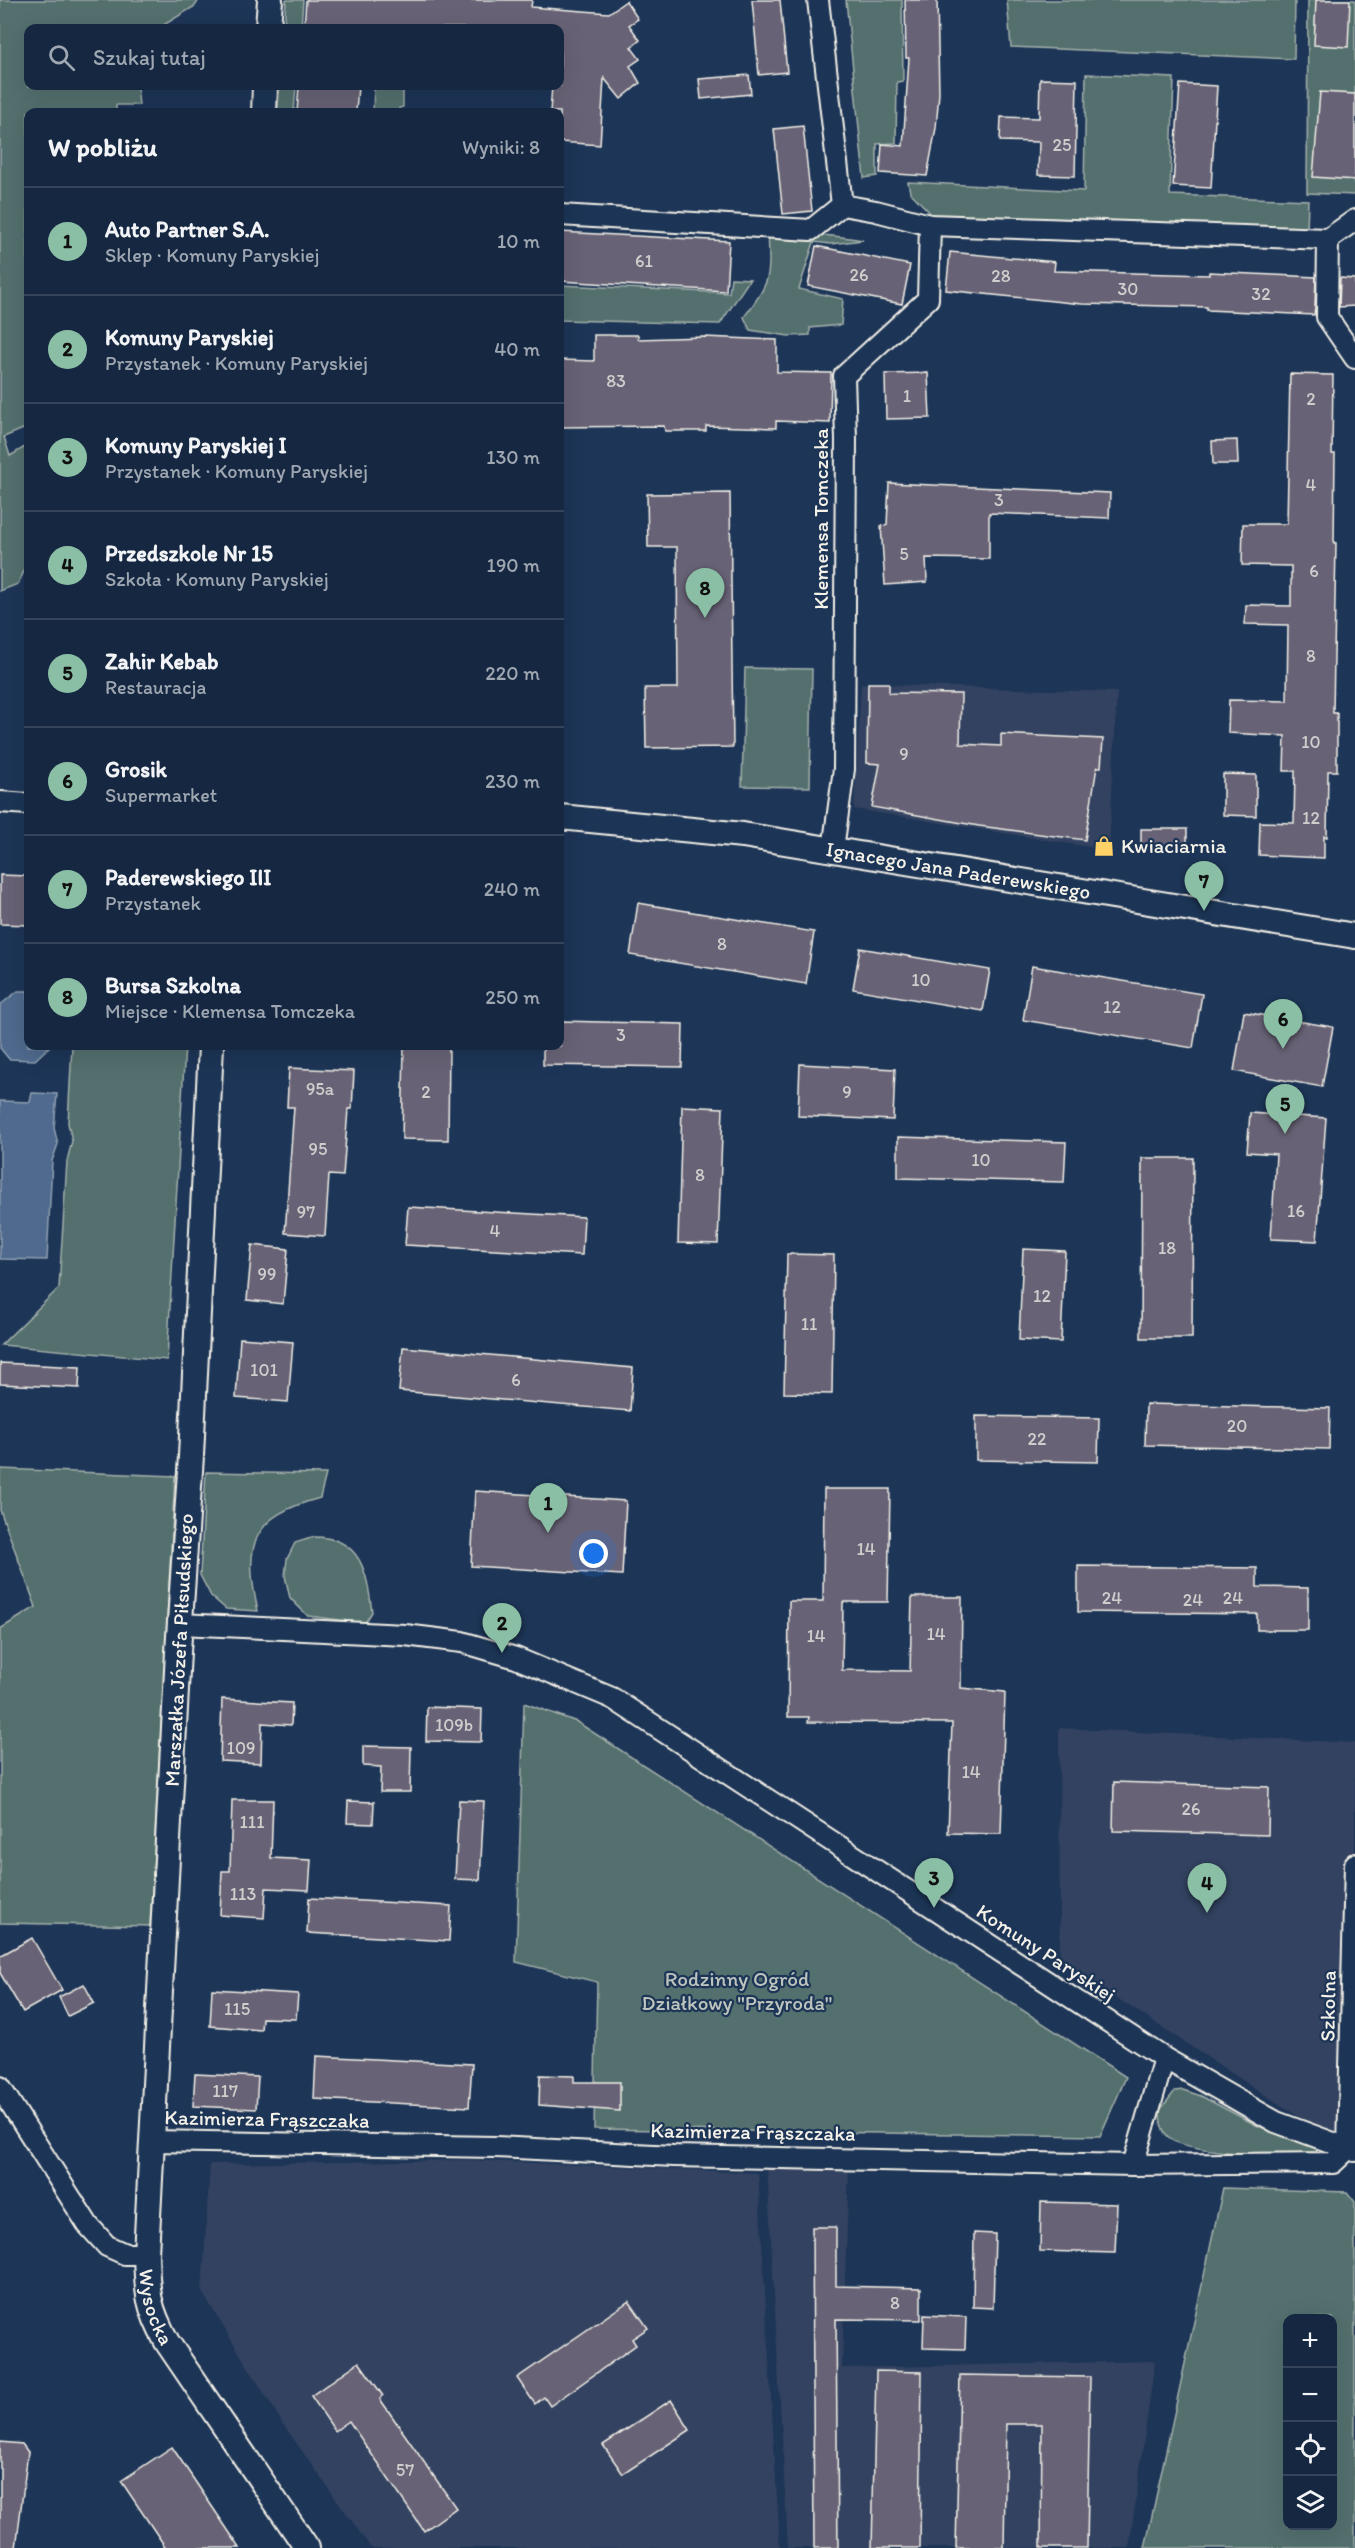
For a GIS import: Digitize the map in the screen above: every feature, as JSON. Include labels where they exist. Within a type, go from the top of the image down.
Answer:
[{"type":"street","points":[[268,24],[270,0]]},
{"type":"street","points":[[818,0],[842,205]]},
{"type":"street","points":[[264,108],[265,90]]},
{"type":"street","points":[[564,215],[811,230],[842,205],[930,225],[1328,239],[1355,220]]},
{"type":"street","name":"Klemensa Tomczeka","points":[[833,849],[844,769],[846,439],[844,376],[928,299],[930,225]]},
{"type":"street","points":[[1328,239],[1327,317],[1355,358]]},
{"type":"street","points":[[0,802],[24,804]]},
{"type":"street","name":"Ignacego Jana Paderewskiego","points":[[564,817],[743,836],[833,849],[1355,936]]},
{"type":"street","name":"Marszałka Józefa Piłsudskiego","points":[[146,2254],[191,1456],[211,1050]]},
{"type":"street","name":"Komuny Paryskiej","points":[[180,1624],[405,1635],[462,1642],[516,1658],[612,1698],[1164,2058],[1276,2122],[1352,2150]]},
{"type":"street","name":"Szkolna","points":[[1352,2150],[1355,1864]]},
{"type":"street","points":[[1133,2164],[1164,2058]]},
{"type":"street","name":"Wysocka","points":[[0,2087],[88,2225],[107,2246],[125,2254],[146,2254],[147,2289],[150,2308],[157,2324],[307,2548]]},
{"type":"street","name":"Kazimierza Frąszczaka","points":[[152,2141],[496,2147],[674,2156],[1133,2164],[1333,2163],[1352,2150]]},
{"type":"shaded area","points":[[861,684],[1117,692],[1109,850],[854,809]]},
{"type":"shaded area","points":[[18,991],[24,991],[24,1050],[46,1050],[35,1060],[9,1059],[0,1048],[0,1005]]},
{"type":"shaded area","points":[[32,1093],[57,1094],[54,1128],[58,1144],[52,1161],[47,1260],[0,1259],[0,1101],[30,1102]]},
{"type":"shaded area","points":[[1059,1728],[1355,1743],[1355,1864],[1348,2149],[1060,1961]]},
{"type":"shaded area","points":[[465,2160],[758,2173],[780,2548],[371,2548],[285,2427],[202,2292],[210,2164]]},
{"type":"shaded area","points":[[767,2166],[849,2167],[842,2368],[1155,2361],[1129,2548],[788,2548]]},
{"type":"green space","points":[[0,0],[199,0],[195,6],[166,24],[24,24],[24,90],[137,90],[139,105],[116,105],[116,108],[24,108],[24,429],[4,437],[10,456],[24,447],[24,571],[18,584],[0,591]]},
{"type":"green space","points":[[286,0],[303,0],[301,24],[284,24]]},
{"type":"green space","points":[[846,0],[902,0],[903,81],[897,82],[896,143],[877,144],[877,176],[864,178]]},
{"type":"green space","points":[[1007,0],[1295,0],[1294,59],[1011,47]]},
{"type":"green space","points":[[1308,0],[1355,0],[1355,195],[1307,193]]},
{"type":"green space","points":[[1086,74],[1174,78],[1170,195],[1308,200],[1307,232],[936,219],[910,192],[908,182],[1084,191]]},
{"type":"green space","points":[[280,90],[296,90],[294,108],[277,108]]},
{"type":"green space","points":[[374,90],[403,90],[403,107],[373,108]]},
{"type":"green space","points":[[768,232],[827,235],[863,240],[831,244],[814,242],[799,289],[843,299],[841,325],[810,328],[810,335],[789,336],[750,330],[744,317],[760,295],[767,278],[769,269]]},
{"type":"green space","points":[[731,278],[750,279],[720,324],[564,320],[564,285],[729,293]]},
{"type":"green space","points":[[745,668],[812,669],[810,787],[742,786]]},
{"type":"green space","points":[[72,1050],[185,1050],[167,1360],[1,1345],[59,1288],[67,1161],[72,1141],[68,1123]]},
{"type":"green space","points":[[0,1469],[175,1476],[150,1926],[0,1923],[0,1629],[36,1607],[0,1510]]},
{"type":"green space","points":[[206,1472],[326,1474],[320,1498],[297,1505],[279,1514],[266,1524],[258,1536],[253,1551],[252,1568],[258,1611],[226,1609],[211,1596],[200,1575]]},
{"type":"green space","points":[[314,1537],[343,1543],[359,1560],[368,1584],[372,1612],[365,1623],[308,1616],[290,1598],[285,1576],[287,1559],[295,1543]]},
{"type":"green space","name":"Rodzinny Ogród Działkowy \"Przyroda\"","points":[[524,1703],[577,1722],[1126,2077],[1100,2136],[594,2129],[597,1982],[516,1962]]},
{"type":"green space","points":[[1183,2090],[1201,2096],[1256,2125],[1317,2149],[1317,2154],[1265,2155],[1219,2151],[1181,2144],[1170,2139],[1163,2130],[1160,2110],[1175,2091]]},
{"type":"green space","points":[[1223,2188],[1347,2192],[1355,2202],[1355,2548],[1145,2548]]},
{"type":"building","points":[[306,0],[532,0],[531,7],[609,13],[626,1],[638,19],[629,25],[640,40],[631,47],[640,59],[630,66],[640,83],[621,99],[604,78],[600,145],[564,142],[564,108],[550,108],[552,90],[564,90],[564,24],[304,24]]},
{"type":"building","points":[[752,0],[780,0],[787,72],[759,75]]},
{"type":"building","points":[[905,0],[937,0],[939,93],[936,128],[927,176],[880,173],[882,144],[903,146],[909,58],[906,58]]},
{"type":"building","points":[[1316,0],[1350,0],[1348,47],[1314,45]]},
{"type":"building","points":[[749,75],[751,94],[701,99],[699,79]]},
{"type":"building","points":[[1040,79],[1077,80],[1075,176],[1038,175],[1039,142],[1000,141],[1001,117],[1039,118]]},
{"type":"building","points":[[1180,84],[1217,86],[1211,188],[1173,186]]},
{"type":"building","points":[[299,90],[358,90],[356,108],[297,108]]},
{"type":"building","points":[[1320,92],[1355,94],[1355,180],[1313,177]]},
{"type":"building","points":[[803,126],[812,211],[783,214],[774,129]]},
{"type":"building","points":[[564,232],[729,241],[726,291],[564,281]]},
{"type":"building","points":[[816,246],[910,265],[902,304],[808,286]]},
{"type":"building","points":[[950,252],[1055,262],[1054,271],[1209,275],[1209,272],[1316,277],[1314,315],[1207,310],[1207,307],[1082,304],[946,290]]},
{"type":"building","points":[[1340,278],[1355,279],[1355,306],[1339,307]]},
{"type":"building","points":[[594,335],[638,335],[638,339],[704,337],[777,340],[777,372],[831,373],[830,423],[776,421],[776,428],[706,426],[706,431],[665,431],[664,426],[564,427],[564,360],[594,361]]},
{"type":"building","points":[[928,373],[930,418],[886,419],[885,374]]},
{"type":"building","points":[[1290,374],[1333,375],[1332,454],[1335,454],[1334,543],[1336,543],[1333,713],[1337,713],[1337,771],[1328,771],[1327,837],[1324,836],[1324,858],[1259,855],[1260,822],[1294,823],[1295,771],[1284,771],[1285,736],[1228,733],[1229,700],[1287,701],[1288,625],[1245,624],[1246,605],[1291,606],[1291,566],[1242,565],[1243,524],[1287,524]]},
{"type":"building","points":[[1237,440],[1238,464],[1213,464],[1212,441]]},
{"type":"building","points":[[889,483],[1110,493],[1109,518],[989,513],[989,559],[926,558],[927,582],[885,585],[881,526],[887,525]]},
{"type":"building","points":[[730,493],[733,747],[646,748],[645,688],[678,688],[677,547],[648,547],[647,494]]},
{"type":"building","points":[[868,683],[889,683],[889,693],[961,694],[960,744],[1001,746],[1001,734],[1103,739],[1101,767],[1097,767],[1085,840],[979,826],[872,807],[880,764],[867,763]]},
{"type":"building","points":[[1223,774],[1256,775],[1256,816],[1223,815]]},
{"type":"building","points":[[1141,829],[1187,829],[1187,849],[1141,848]]},
{"type":"building","points":[[0,875],[24,876],[24,925],[0,924]]},
{"type":"building","points":[[638,903],[814,932],[806,984],[630,955]]},
{"type":"building","points":[[860,948],[990,970],[983,1011],[853,989]]},
{"type":"building","points":[[1032,966],[1202,994],[1193,1048],[1023,1020]]},
{"type":"building","points":[[1244,1012],[1333,1027],[1322,1087],[1234,1071]]},
{"type":"building","points":[[564,1021],[683,1024],[682,1067],[543,1065],[543,1050],[564,1050]]},
{"type":"building","points":[[404,1050],[449,1050],[448,1140],[402,1139]]},
{"type":"building","points":[[800,1064],[895,1069],[893,1120],[798,1116]]},
{"type":"building","points":[[289,1068],[354,1071],[352,1109],[348,1109],[343,1176],[329,1175],[325,1236],[285,1233],[294,1107],[287,1107]]},
{"type":"building","points":[[682,1106],[723,1108],[718,1244],[678,1243]]},
{"type":"building","points":[[1250,1113],[1326,1118],[1317,1241],[1271,1239],[1276,1154],[1247,1152]]},
{"type":"building","points":[[898,1137],[1066,1142],[1064,1182],[898,1178]]},
{"type":"building","points":[[1142,1158],[1193,1158],[1192,1338],[1141,1338]]},
{"type":"building","points":[[408,1207],[584,1217],[582,1255],[405,1245]]},
{"type":"building","points":[[252,1245],[288,1249],[283,1304],[247,1300]]},
{"type":"building","points":[[1023,1249],[1065,1251],[1061,1342],[1019,1340]]},
{"type":"building","points":[[787,1254],[834,1255],[832,1394],[784,1393]]},
{"type":"building","points":[[240,1338],[293,1342],[288,1402],[236,1398]]},
{"type":"building","points":[[403,1347],[633,1368],[630,1411],[399,1391]]},
{"type":"building","points":[[0,1363],[80,1367],[79,1388],[0,1384]]},
{"type":"building","points":[[1146,1404],[1330,1408],[1329,1449],[1145,1445]]},
{"type":"building","points":[[976,1416],[1099,1418],[1098,1462],[976,1460]]},
{"type":"building","points":[[824,1489],[890,1489],[888,1602],[843,1602],[842,1670],[910,1671],[912,1597],[962,1597],[961,1688],[1005,1692],[1001,1834],[948,1833],[952,1723],[808,1722],[809,1717],[788,1717],[789,1601],[823,1601]]},
{"type":"building","points":[[475,1491],[626,1501],[622,1575],[471,1566]]},
{"type":"building","points":[[1078,1566],[1257,1568],[1257,1587],[1308,1588],[1308,1630],[1257,1630],[1257,1614],[1078,1612]]},
{"type":"building","points":[[222,1699],[292,1703],[291,1725],[262,1723],[261,1763],[220,1761]]},
{"type":"building","points":[[427,1707],[482,1709],[481,1742],[426,1741]]},
{"type":"building","points":[[363,1746],[411,1747],[410,1792],[380,1792],[381,1767],[363,1766]]},
{"type":"building","points":[[1114,1782],[1269,1787],[1268,1835],[1113,1831]]},
{"type":"building","points":[[232,1800],[273,1800],[271,1858],[311,1860],[309,1890],[266,1888],[264,1918],[220,1915],[222,1871],[230,1871]]},
{"type":"building","points":[[459,1800],[484,1801],[480,1880],[455,1879]]},
{"type":"building","points":[[348,1801],[374,1802],[373,1824],[347,1823]]},
{"type":"building","points":[[309,1898],[451,1906],[449,1941],[307,1933]]},
{"type":"building","points":[[32,1938],[62,1990],[23,2012],[0,1973],[0,1956]]},
{"type":"building","points":[[84,1984],[94,2003],[68,2016],[59,1997]]},
{"type":"building","points":[[212,1989],[298,1994],[296,2019],[262,2018],[261,2030],[210,2026]]},
{"type":"building","points":[[316,2056],[472,2064],[469,2107],[314,2099]]},
{"type":"building","points":[[195,2074],[258,2077],[256,2109],[193,2106]]},
{"type":"building","points":[[540,2075],[574,2076],[574,2082],[620,2082],[620,2111],[539,2105]]},
{"type":"building","points":[[1041,2202],[1117,2204],[1115,2253],[1040,2251]]},
{"type":"building","points":[[812,2227],[836,2227],[836,2286],[921,2288],[921,2320],[836,2319],[838,2548],[814,2548]]},
{"type":"building","points":[[974,2233],[995,2234],[993,2308],[973,2307]]},
{"type":"building","points":[[629,2301],[648,2328],[632,2339],[636,2345],[550,2406],[544,2397],[535,2404],[517,2378]]},
{"type":"building","points":[[924,2315],[966,2317],[965,2349],[923,2348]]},
{"type":"building","points":[[359,2362],[383,2396],[380,2399],[456,2508],[424,2531],[349,2421],[335,2431],[311,2396]]},
{"type":"building","points":[[876,2371],[922,2372],[920,2548],[872,2548]]},
{"type":"building","points":[[960,2375],[1090,2377],[1087,2548],[1041,2548],[1042,2424],[1006,2424],[1004,2548],[956,2548]]},
{"type":"building","points":[[671,2400],[690,2430],[623,2474],[603,2445]]},
{"type":"building","points":[[0,2442],[22,2444],[28,2452],[16,2548],[0,2548]]},
{"type":"building","points":[[172,2447],[240,2548],[166,2548],[121,2481]]},
{"type":"place","name":"Bursa Szkolna","points":[[705,618]]},
{"type":"place","name":"Kwiaciarnia","points":[[1104,846]]},
{"type":"place","name":"Paderewskiego III","points":[[1204,911]]},
{"type":"place","name":"Grosik","points":[[1283,1049]]},
{"type":"place","name":"Zahir Kebab","points":[[1285,1134]]},
{"type":"place","name":"Auto Partner S.A.","points":[[548,1533]]},
{"type":"place","name":"Komuny Paryskiej","points":[[502,1653]]},
{"type":"place","name":"Komuny Paryskiej I","points":[[934,1908]]},
{"type":"place","name":"Przedszkole Nr 15","points":[[1207,1913]]}]
